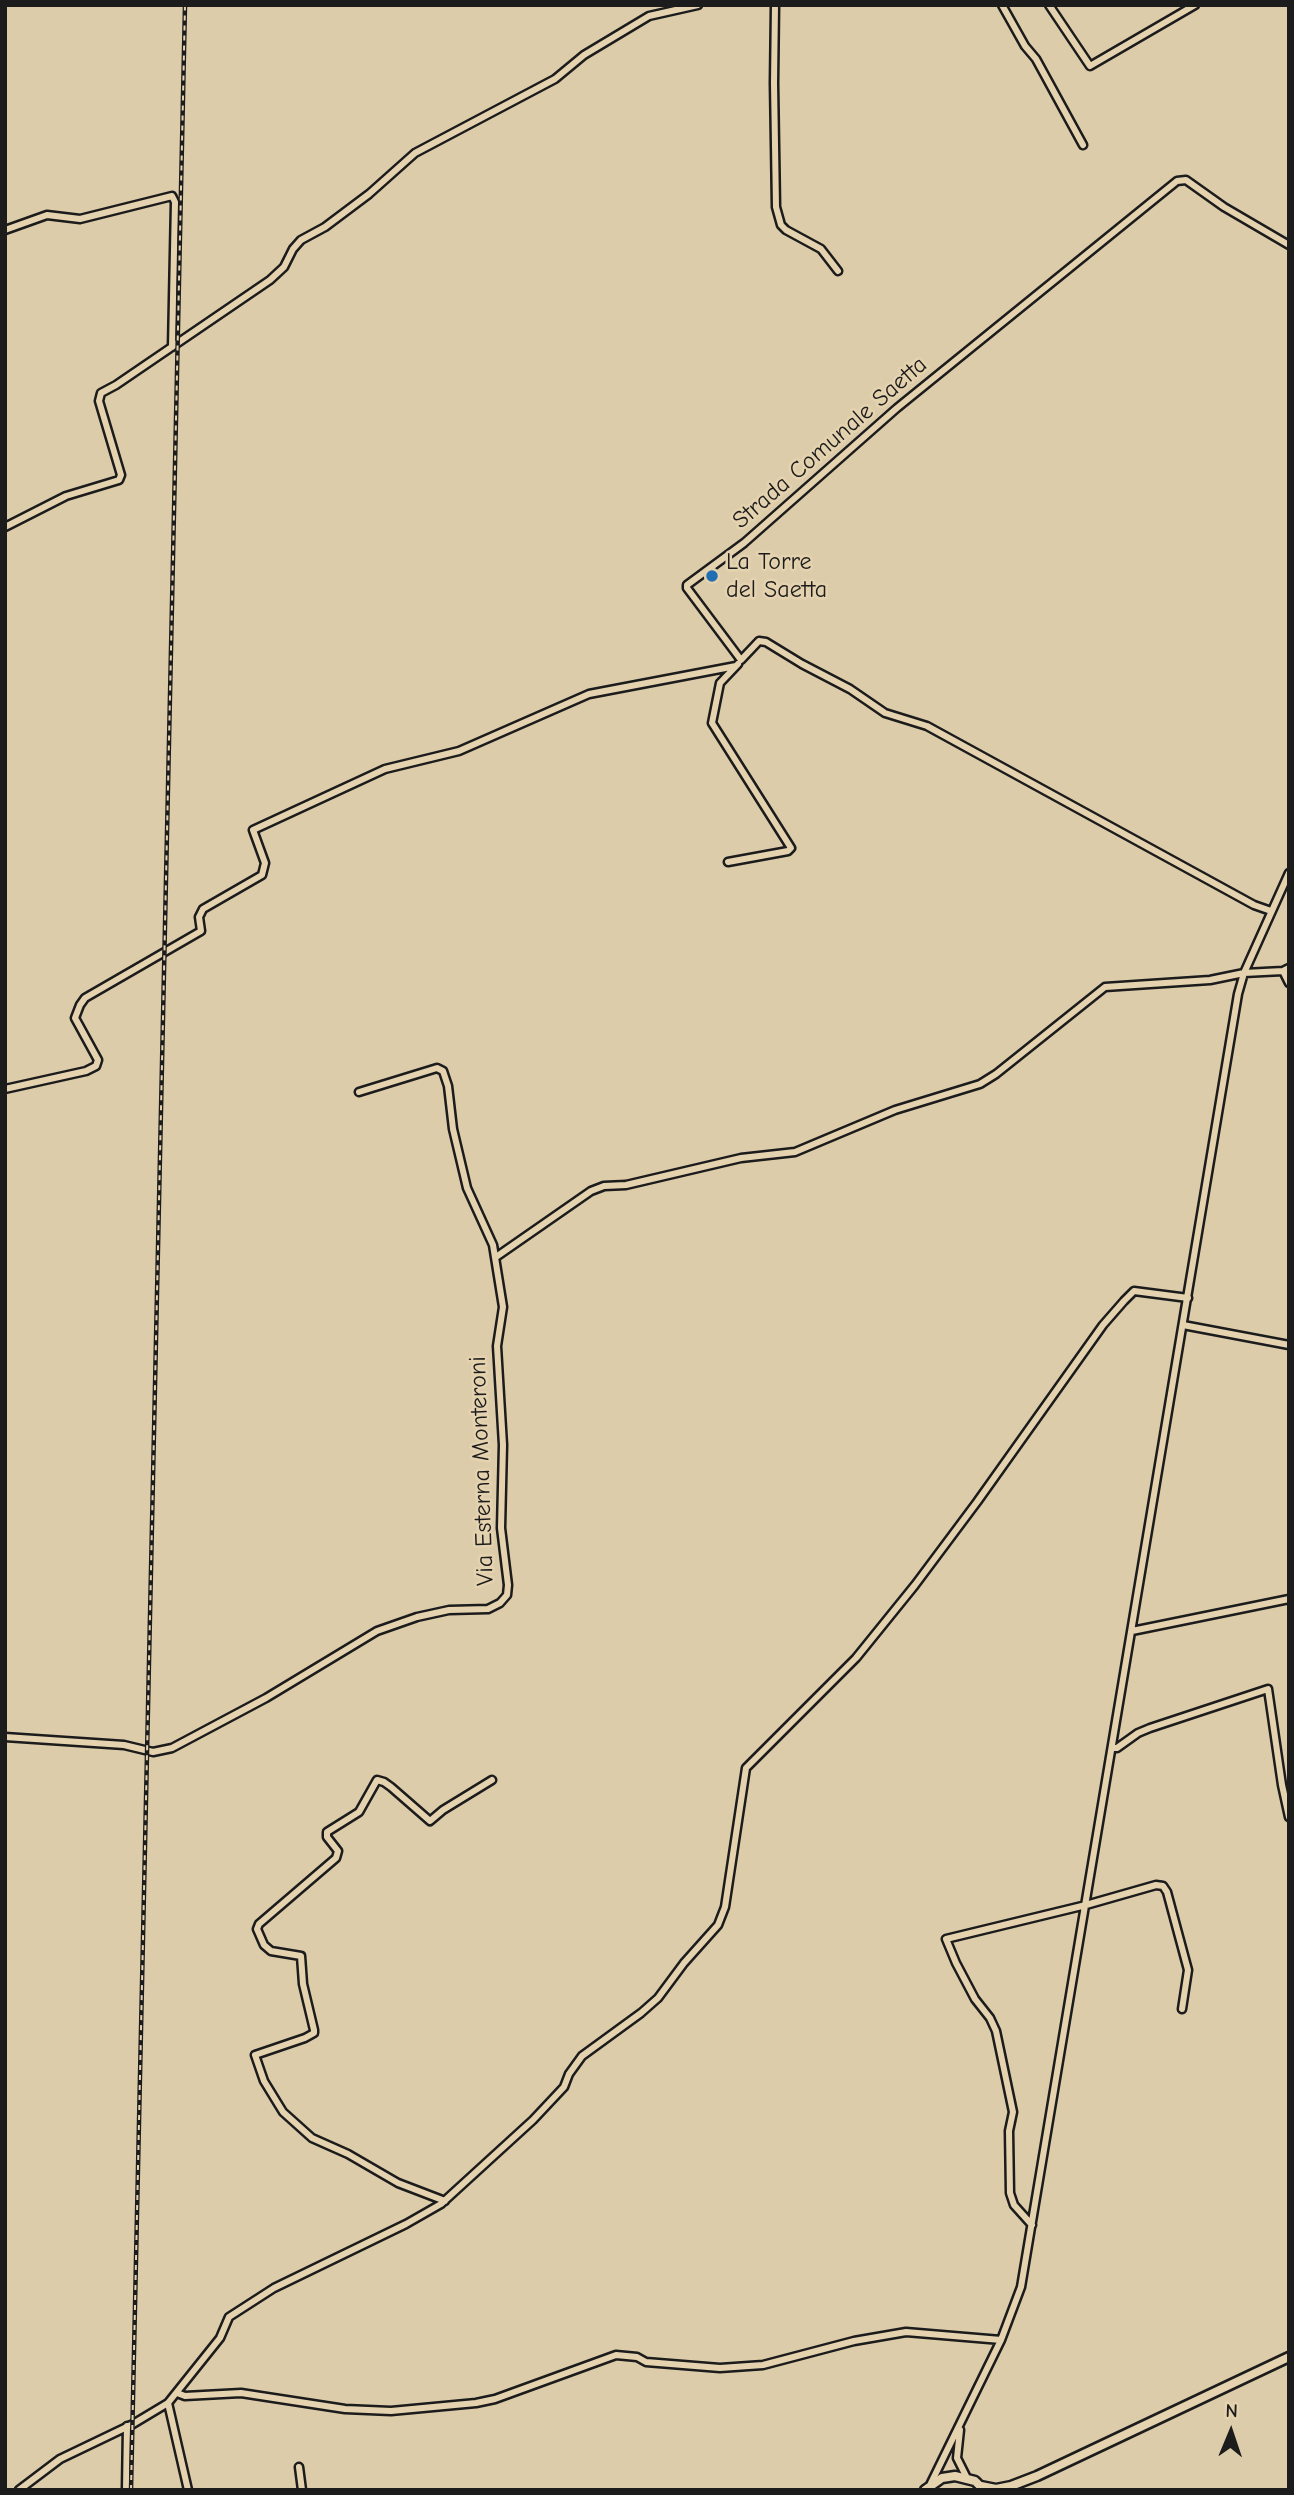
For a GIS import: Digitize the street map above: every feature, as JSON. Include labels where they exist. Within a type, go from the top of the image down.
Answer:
[{"type":"main road","points":[[928,2487],[942,2477],[955,2476],[967,2478],[982,2488],[1011,2486],[1289,2357]]},
{"type":"main road","points":[[1016,2490],[1037,2476]]},
{"type":"street","points":[[5,527],[66,496],[119,480],[121,475],[98,396],[270,280],[285,267],[293,249],[301,240],[342,215],[415,153],[555,79],[584,55],[649,16],[698,5]]},
{"type":"street","points":[[775,5],[776,207],[781,225],[821,249],[838,271]]},
{"type":"street","points":[[1002,5],[1025,46],[1036,59],[1083,145]]},
{"type":"street","points":[[1049,5],[1090,66],[1195,5]]},
{"type":"street","name":"Strada Comunale Saetta","points":[[741,660],[687,585],[744,543],[897,408],[1177,181],[1186,180],[1289,245]]},
{"type":"street","points":[[5,230],[47,215],[80,219],[172,196],[175,202],[172,347]]},
{"type":"street","points":[[728,862],[788,852],[791,848],[712,723],[720,683],[759,641],[766,642],[850,689],[885,713],[927,726],[1254,905],[1272,911]]},
{"type":"street","points":[[5,1089],[86,1071],[96,1066],[98,1060],[75,1018],[80,1004],[85,998],[201,931],[200,917],[203,909],[262,875],[265,863],[253,830],[385,768],[459,751],[589,694],[736,666]]},
{"type":"street","points":[[928,2487],[1002,2340],[1021,2287],[1235,1015],[1244,974],[1289,873]]},
{"type":"street","points":[[496,1257],[597,1189],[626,1185],[741,1158],[795,1152],[895,1110],[980,1084],[1105,987],[1210,980],[1286,970],[1289,983]]},
{"type":"street","name":"Via Esterna Monteroni","points":[[5,1737],[124,1745],[153,1752],[172,1748],[266,1698],[377,1631],[449,1609],[488,1609],[500,1603],[507,1595],[500,1528],[503,1445],[497,1346],[503,1307],[496,1257],[467,1188],[453,1129],[448,1086],[443,1071],[437,1068],[359,1092]]},
{"type":"street","points":[[19,2490],[60,2459],[169,2403],[220,2338],[229,2317],[274,2288],[406,2224],[444,2201],[564,2087],[569,2074],[582,2056],[658,1998],[684,1963],[718,1926],[726,1907],[746,1768],[856,1658],[977,1502],[1103,1325],[1134,1291],[1188,1298]]},
{"type":"street","points":[[1183,1325],[1289,1345]]},
{"type":"street","points":[[1132,1631],[1289,1599]]},
{"type":"street","points":[[1112,1748],[1117,1748],[1150,1728],[1268,1689],[1289,1817]]},
{"type":"street","points":[[444,2201],[398,2183],[312,2137],[283,2112],[264,2081],[255,2055],[305,2038],[314,2033],[314,2030],[303,1984],[301,1956],[271,1951],[264,1945],[257,1929],[259,1924],[336,1858],[338,1850],[327,1837],[327,1832],[359,1812],[377,1780],[384,1782],[430,1821],[450,1805],[492,1780]]},
{"type":"street","points":[[1032,2225],[1014,2205],[1010,2193],[1009,2131],[1013,2112],[996,2031],[982,2004],[975,1999],[946,1939],[1086,1906],[1156,1885],[1163,1886],[1167,1892],[1188,1970],[1182,2009]]},
{"type":"street","points":[[177,2393],[185,2396],[241,2393],[345,2409],[403,2410],[495,2399],[617,2355],[646,2361],[720,2368],[763,2365],[854,2341],[906,2332],[1002,2340]]},
{"type":"street","points":[[169,2403],[188,2490]]},
{"type":"street","points":[[125,2490],[130,2425]]},
{"type":"street","points":[[960,2426],[957,2458],[967,2478]]},
{"type":"street","points":[[946,2454],[957,2458]]},
{"type":"street","points":[[299,2467],[302,2490]]},
{"type":"railway","points":[[131,2490],[185,5]]},
{"type":"place","name":"La Torre del Saetta","points":[[712,576]]}]
